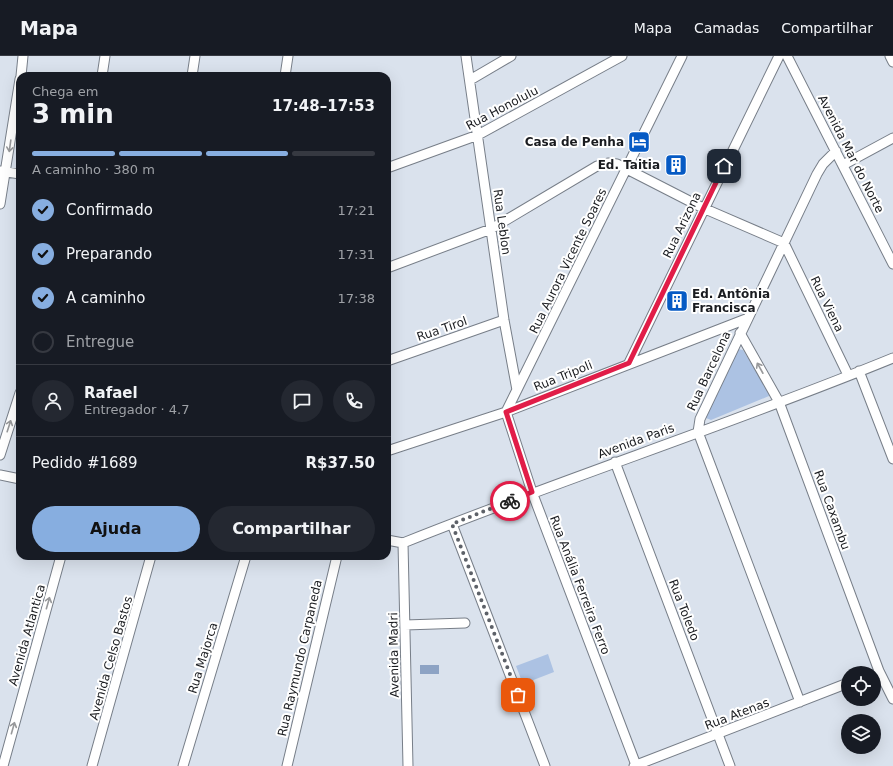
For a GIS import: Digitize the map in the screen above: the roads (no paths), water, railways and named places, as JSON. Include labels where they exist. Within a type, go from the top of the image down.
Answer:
[{"type":"street","points":[[21,72],[24,56]]},
{"type":"street","points":[[103,72],[105,56]]},
{"type":"street","points":[[193,72],[195,56]]},
{"type":"street","points":[[286,72],[288,56]]},
{"type":"street","name":"Rua Leblon","points":[[466,56],[504,320],[517,390]]},
{"type":"street","points":[[470,80],[511,56]]},
{"type":"street","name":"Rua Honolulu","points":[[391,167],[478,136],[622,56]]},
{"type":"street","name":"Rua Aurora Vicente Soares","points":[[506,412],[682,56]]},
{"type":"street","name":"Rua Arizona","points":[[629,363],[703,208],[779,56]]},
{"type":"street","name":"Avenida Mar do Norte","points":[[787,56],[893,264]]},
{"type":"street","points":[[890,56],[893,62]]},
{"type":"street","points":[[0,204],[3,171],[16,101]]},
{"type":"street","points":[[843,165],[893,138]]},
{"type":"street","name":"Rua Barcelona","points":[[698,432],[700,419],[746,319],[823,164],[836,152]]},
{"type":"street","points":[[391,266],[491,229],[597,166],[608,162],[617,164],[703,208],[784,243]]},
{"type":"street","points":[[3,171],[16,173]]},
{"type":"street","name":"Rua Viena","points":[[784,243],[848,375]]},
{"type":"street","name":"Rua Tripoli","points":[[391,450],[506,412],[629,363],[746,319]]},
{"type":"street","name":"Rua Tirol","points":[[391,360],[504,320]]},
{"type":"street","name":"Rua Caxambu","points":[[740,333],[779,402],[875,666]]},
{"type":"street","name":"Avenida Paris","points":[[403,543],[532,492],[779,402],[893,358]]},
{"type":"street","points":[[859,371],[893,459]]},
{"type":"street","points":[[0,455],[16,405]]},
{"type":"street","name":"Rua Anália Ferreira Ferro","points":[[506,412],[532,492],[635,766]]},
{"type":"street","points":[[698,432],[800,702]]},
{"type":"street","name":"Rua Toledo","points":[[615,462],[730,766]]},
{"type":"street","points":[[0,476],[16,478]]},
{"type":"street","points":[[452,524],[545,766]]},
{"type":"street","points":[[391,541],[403,543]]},
{"type":"street","name":"Avenida Madri","points":[[403,543],[408,766]]},
{"type":"street","name":"Avenida Atlantica","points":[[3,766],[60,560]]},
{"type":"street","name":"Avenida Celso Bastos","points":[[92,766],[150,560]]},
{"type":"street","name":"Rua Majorca","points":[[183,766],[245,560]]},
{"type":"street","name":"Rua Raymundo Carpaneda","points":[[287,766],[336,560]]},
{"type":"street","points":[[405,624],[465,623]]},
{"type":"street","name":"Rua Caxambu","points":[[881,679],[893,699]]},
{"type":"street","name":"Rua Atenas","points":[[635,766],[841,686]]},
{"type":"place","name":"Casa de Penha","points":[[639,142]]},
{"type":"place","name":"Ed. Taitia","points":[[676,165]]},
{"type":"place","name":"Ed. Antônia Francisca","points":[[677,301]]}]
